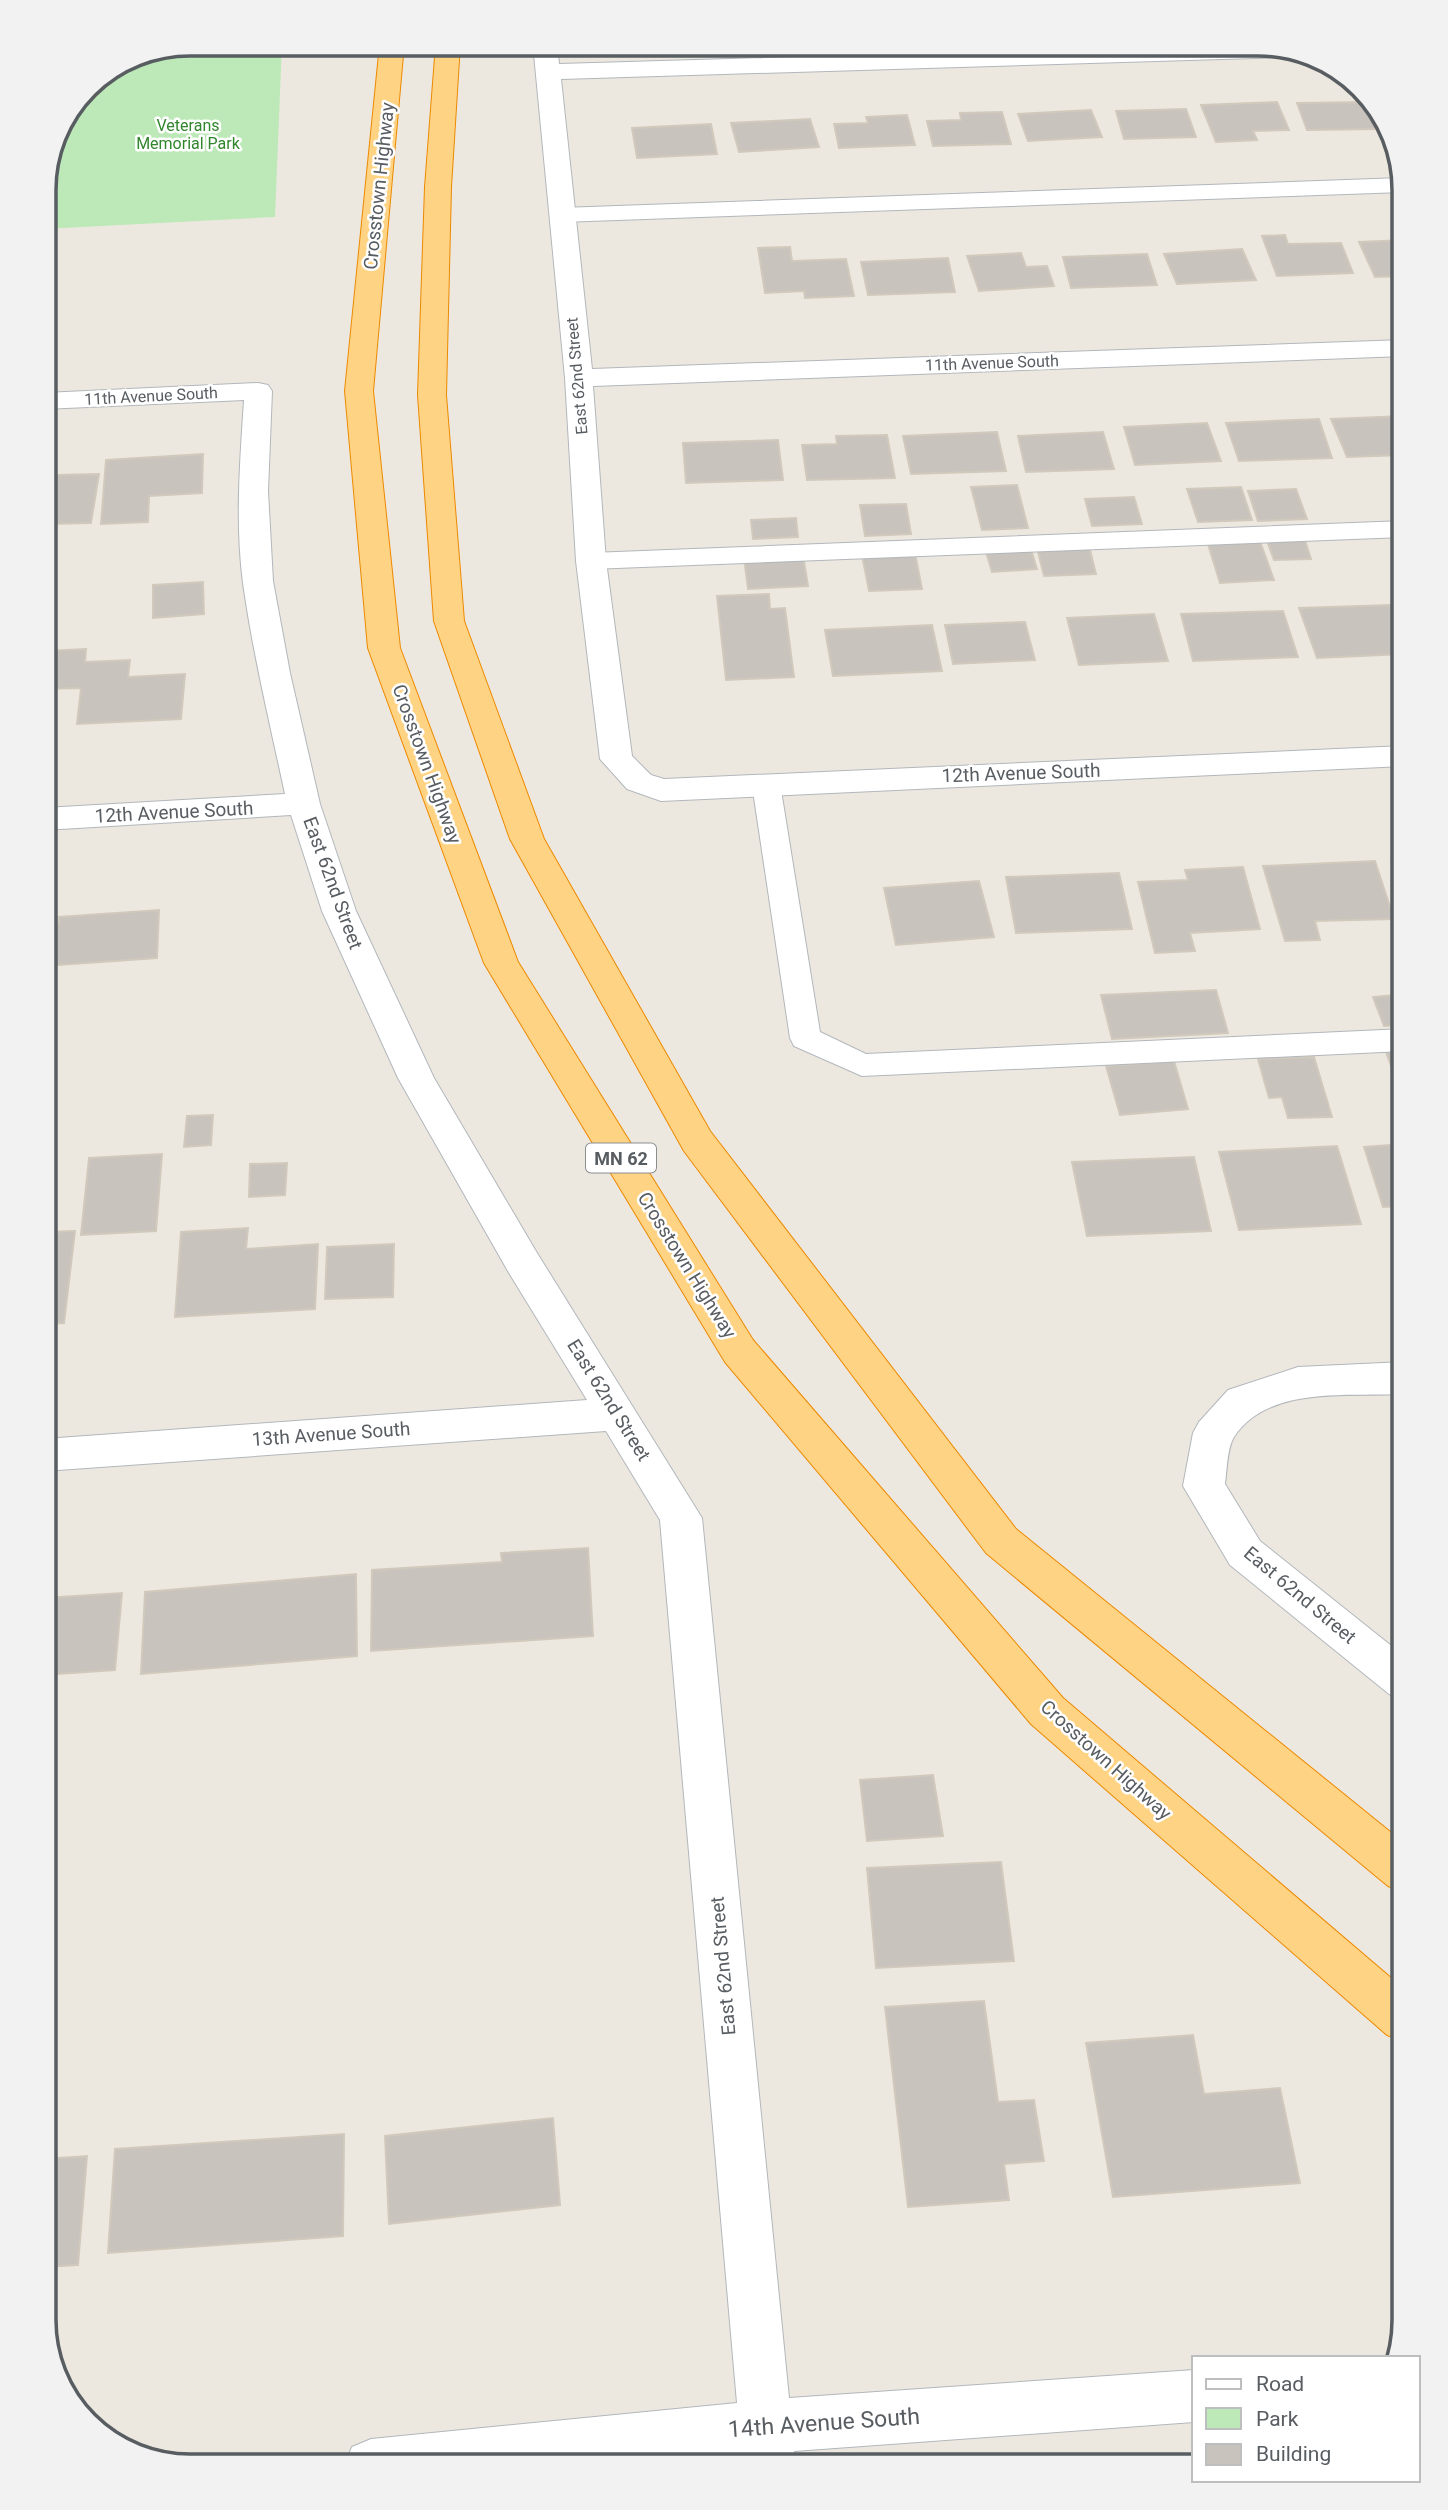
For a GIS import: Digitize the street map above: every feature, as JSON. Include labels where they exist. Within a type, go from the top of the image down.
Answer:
[{"type":"highway","name":"Crosstown Highway","points":[[391,56],[359,391],[384,648],[501,963],[732,1339],[758,1372],[1047,1711],[1392,2009]]},
{"type":"highway","points":[[448,56],[438,187],[432,395],[449,621],[527,839],[697,1141],[1001,1541],[1392,1861]]},
{"type":"street","name":"East 62nd Street","points":[[546,56],[579,378],[591,561],[616,759],[639,782]]},
{"type":"street","points":[[547,72],[1084,56]]},
{"type":"street","name":"11th Avenue South","points":[[579,378],[1392,348]]},
{"type":"street","name":"East 62nd Street","points":[[258,391],[253,491],[258,581],[274,673],[304,804],[339,911],[416,1078],[523,1263],[681,1518],[768,2446]]},
{"type":"street","name":"11th Avenue South","points":[[56,400],[258,391]]},
{"type":"street","name":"12th Avenue South","points":[[639,782],[662,790],[1392,757]]},
{"type":"street","name":"12th Avenue South","points":[[56,818],[304,804]]},
{"type":"street","name":"East 62nd Street","points":[[1392,1379],[1298,1383],[1242,1401],[1213,1433],[1204,1486],[1245,1553],[1392,1671]]},
{"type":"street","name":"13th Avenue South","points":[[56,1454],[618,1414]]},
{"type":"street","name":"14th Avenue South","points":[[609,2454],[768,2446],[1192,2396]]},
{"type":"lane","points":[[561,215],[1392,185]]},
{"type":"lane","points":[[591,561],[1392,529]]},
{"type":"lane","points":[[766,784],[804,1038],[862,1065],[1392,1041]]},
{"type":"green space","name":"Veterans Memorial Park","points":[[282,56],[275,217],[56,228],[56,181],[66,138],[95,95],[138,66],[172,57]]},
{"type":"building","points":[[1277,102],[1289,130],[1253,131],[1257,140],[1216,142],[1201,105]]},
{"type":"building","points":[[1359,102],[1377,129],[1307,130],[1297,103]]},
{"type":"building","points":[[1186,109],[1196,137],[1124,139],[1116,111]]},
{"type":"building","points":[[1091,110],[1102,137],[1028,141],[1018,114]]},
{"type":"building","points":[[1002,112],[1011,144],[933,146],[927,121],[961,120],[960,113]]},
{"type":"building","points":[[907,115],[915,145],[839,148],[834,124],[868,123],[866,117]]},
{"type":"building","points":[[810,119],[819,147],[739,152],[731,123]]},
{"type":"building","points":[[711,124],[717,154],[637,158],[632,128]]},
{"type":"building","points":[[1285,235],[1288,244],[1341,243],[1353,273],[1277,276],[1262,236]]},
{"type":"building","points":[[1392,241],[1392,276],[1375,277],[1359,242]]},
{"type":"building","points":[[790,247],[792,261],[846,259],[854,296],[805,298],[804,291],[765,293],[758,248]]},
{"type":"building","points":[[1242,249],[1256,280],[1177,284],[1164,254]]},
{"type":"building","points":[[1021,253],[1026,267],[1047,266],[1054,286],[979,291],[967,256]]},
{"type":"building","points":[[1147,254],[1157,285],[1071,288],[1063,257]]},
{"type":"building","points":[[948,258],[955,292],[868,295],[861,262]]},
{"type":"building","points":[[1392,416],[1392,455],[1347,457],[1331,419]]},
{"type":"building","points":[[1319,419],[1332,458],[1239,461],[1226,423]]},
{"type":"building","points":[[1207,423],[1221,461],[1135,465],[1124,427]]},
{"type":"building","points":[[997,432],[1006,471],[911,474],[903,436]]},
{"type":"building","points":[[1103,432],[1114,469],[1026,472],[1018,436]]},
{"type":"building","points":[[887,435],[895,478],[807,480],[802,445],[837,444],[836,436]]},
{"type":"building","points":[[778,440],[783,480],[686,483],[683,443]]},
{"type":"building","points":[[203,454],[202,493],[149,496],[148,522],[101,524],[106,460]]},
{"type":"building","points":[[99,474],[91,523],[56,524],[56,475]]},
{"type":"building","points":[[1017,485],[1028,528],[982,530],[971,487]]},
{"type":"building","points":[[1241,487],[1252,520],[1198,522],[1187,489]]},
{"type":"building","points":[[1296,489],[1307,519],[1258,521],[1248,491]]},
{"type":"building","points":[[1134,497],[1142,524],[1092,526],[1085,499]]},
{"type":"building","points":[[906,504],[911,534],[865,536],[860,505]]},
{"type":"building","points":[[796,518],[798,537],[753,539],[751,520]]},
{"type":"building","points":[[1304,537],[1311,559],[1274,560],[1266,538]]},
{"type":"building","points":[[1259,539],[1274,580],[1220,583],[1207,541]]},
{"type":"building","points":[[1030,546],[1037,569],[992,572],[985,549]]},
{"type":"building","points":[[1089,546],[1096,574],[1044,576],[1037,548]]},
{"type":"building","points":[[915,553],[922,589],[869,591],[862,555]]},
{"type":"building","points":[[803,555],[808,586],[748,589],[744,558]]},
{"type":"building","points":[[203,582],[204,614],[153,618],[153,585]]},
{"type":"building","points":[[769,594],[770,609],[785,608],[794,677],[726,680],[717,596]]},
{"type":"building","points":[[1391,605],[1392,655],[1317,658],[1299,608]]},
{"type":"building","points":[[1283,611],[1298,657],[1193,661],[1181,614]]},
{"type":"building","points":[[1154,614],[1168,661],[1079,665],[1067,618]]},
{"type":"building","points":[[1025,622],[1035,660],[953,664],[945,625]]},
{"type":"building","points":[[932,625],[942,671],[833,676],[825,630]]},
{"type":"building","points":[[86,649],[85,662],[130,660],[128,677],[185,674],[181,719],[77,724],[81,688],[56,689],[56,650]]},
{"type":"building","points":[[1375,861],[1392,919],[1315,921],[1320,940],[1285,941],[1263,866]]},
{"type":"building","points":[[1243,867],[1260,929],[1190,933],[1195,951],[1155,953],[1138,882],[1188,880],[1185,870]]},
{"type":"building","points":[[1119,873],[1132,929],[1016,933],[1006,877]]},
{"type":"building","points":[[979,881],[994,937],[896,945],[884,888]]},
{"type":"building","points":[[159,910],[157,958],[56,965],[56,924],[59,924],[59,917]]},
{"type":"building","points":[[1216,990],[1228,1033],[1112,1039],[1101,995]]},
{"type":"building","points":[[1392,995],[1392,1026],[1384,1026],[1373,997]]},
{"type":"building","points":[[1392,1051],[1392,1068],[1386,1052]]},
{"type":"building","points":[[1314,1057],[1332,1117],[1288,1118],[1282,1097],[1269,1098],[1258,1059]]},
{"type":"building","points":[[1174,1061],[1188,1109],[1120,1115],[1106,1066]]},
{"type":"building","points":[[213,1115],[211,1145],[184,1147],[187,1116]]},
{"type":"building","points":[[1392,1145],[1392,1207],[1383,1207],[1364,1147]]},
{"type":"building","points":[[1337,1146],[1361,1224],[1239,1230],[1219,1152]]},
{"type":"building","points":[[162,1154],[156,1231],[81,1235],[89,1158]]},
{"type":"building","points":[[1194,1157],[1211,1231],[1087,1236],[1072,1162]]},
{"type":"building","points":[[287,1163],[285,1195],[249,1197],[250,1164]]},
{"type":"building","points":[[248,1228],[246,1249],[318,1244],[315,1309],[175,1317],[181,1232]]},
{"type":"building","points":[[75,1231],[64,1323],[56,1323],[56,1232]]},
{"type":"building","points":[[394,1244],[393,1297],[325,1299],[327,1247]]},
{"type":"building","points":[[588,1548],[593,1636],[371,1651],[372,1570],[502,1562],[501,1553]]},
{"type":"building","points":[[356,1574],[357,1656],[141,1674],[145,1592]]},
{"type":"building","points":[[122,1593],[115,1670],[56,1674],[56,1597]]},
{"type":"building","points":[[933,1775],[943,1836],[867,1841],[860,1780]]},
{"type":"building","points":[[1001,1862],[1014,1961],[876,1968],[867,1868]]},
{"type":"building","points":[[984,2001],[998,2102],[1034,2100],[1044,2161],[1004,2164],[1009,2200],[908,2207],[885,2007]]},
{"type":"building","points":[[1193,2035],[1204,2094],[1280,2088],[1300,2183],[1113,2197],[1086,2043]]},
{"type":"building","points":[[553,2118],[560,2205],[389,2224],[385,2136]]},
{"type":"building","points":[[344,2134],[343,2236],[108,2253],[115,2149]]},
{"type":"building","points":[[87,2156],[78,2265],[56,2266],[56,2158]]}]
